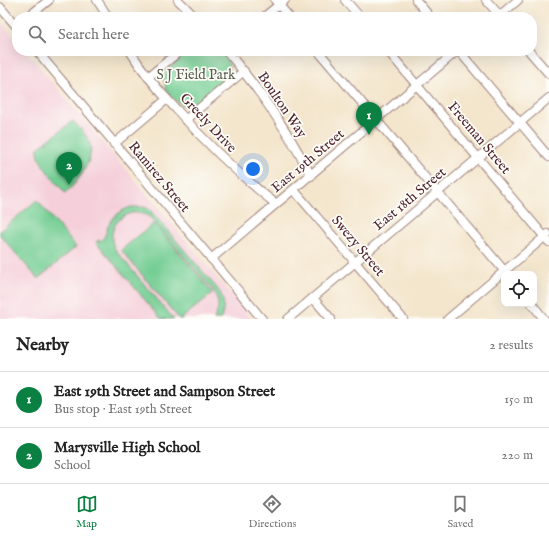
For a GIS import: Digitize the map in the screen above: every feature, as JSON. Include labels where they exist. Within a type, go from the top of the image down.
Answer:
[{"type":"street","points":[[34,12],[49,0]]},
{"type":"street","points":[[97,0],[105,12]]},
{"type":"street","points":[[178,0],[190,12]]},
{"type":"street","points":[[345,0],[356,12]]},
{"type":"street","points":[[416,0],[426,12]]},
{"type":"street","points":[[486,0],[495,12]]},
{"type":"street","points":[[505,12],[518,0]]},
{"type":"street","points":[[269,12],[279,2],[286,12]]},
{"type":"street","points":[[0,7],[12,21]]},
{"type":"street","name":"Ramirez Street","points":[[41,56],[262,319]]},
{"type":"street","name":"Greely Drive","points":[[133,56],[148,77],[185,120],[235,170],[276,204]]},
{"type":"street","points":[[148,77],[174,56]]},
{"type":"street","name":"Boulton Way","points":[[231,56],[278,118],[311,176]]},
{"type":"street","points":[[322,56],[504,271]]},
{"type":"street","name":"Freeman Street","points":[[392,56],[478,158],[548,237]]},
{"type":"street","name":"East 19th Street","points":[[211,259],[452,56]]},
{"type":"street","points":[[462,56],[549,158]]},
{"type":"street","points":[[533,56],[549,74]]},
{"type":"street","points":[[185,120],[244,71]]},
{"type":"street","name":"East 18th Street","points":[[288,319],[549,98]]},
{"type":"street","points":[[114,144],[167,99]]},
{"type":"street","name":"Swezy Street","points":[[294,190],[403,319]]},
{"type":"street","points":[[508,271],[548,237]]},
{"type":"street","points":[[448,319],[501,277]]},
{"type":"street","points":[[313,298],[331,319]]},
{"type":"street","points":[[534,307],[544,319]]},
{"type":"shaded area","points":[[0,21],[12,35],[12,56],[30,56],[252,319],[0,319]]},
{"type":"green space","name":"S J Field Park","points":[[183,56],[224,56],[229,66],[229,71],[223,82],[210,93],[197,102],[185,106],[176,101],[168,93],[164,80],[165,75]]},
{"type":"green space","points":[[73,121],[87,138],[91,150],[87,164],[80,178],[65,193],[43,166],[38,154],[38,148]]},
{"type":"green space","points":[[37,200],[76,247],[38,279],[0,235],[0,231]]},
{"type":"green space","points":[[131,207],[144,207],[149,209],[217,288],[222,295],[224,303],[221,319],[214,319],[218,304],[217,297],[213,290],[151,218],[143,214],[134,213],[126,215],[114,226],[112,234],[113,243],[117,252],[174,319],[161,319],[96,242],[103,239],[111,221],[116,215]]},
{"type":"green space","points":[[154,223],[213,293],[181,319],[179,319],[121,250]]},
{"type":"place","name":"East 19th Street and Sampson Street","points":[[369,135]]},
{"type":"place","name":"Marysville High School","points":[[69,185]]}]
